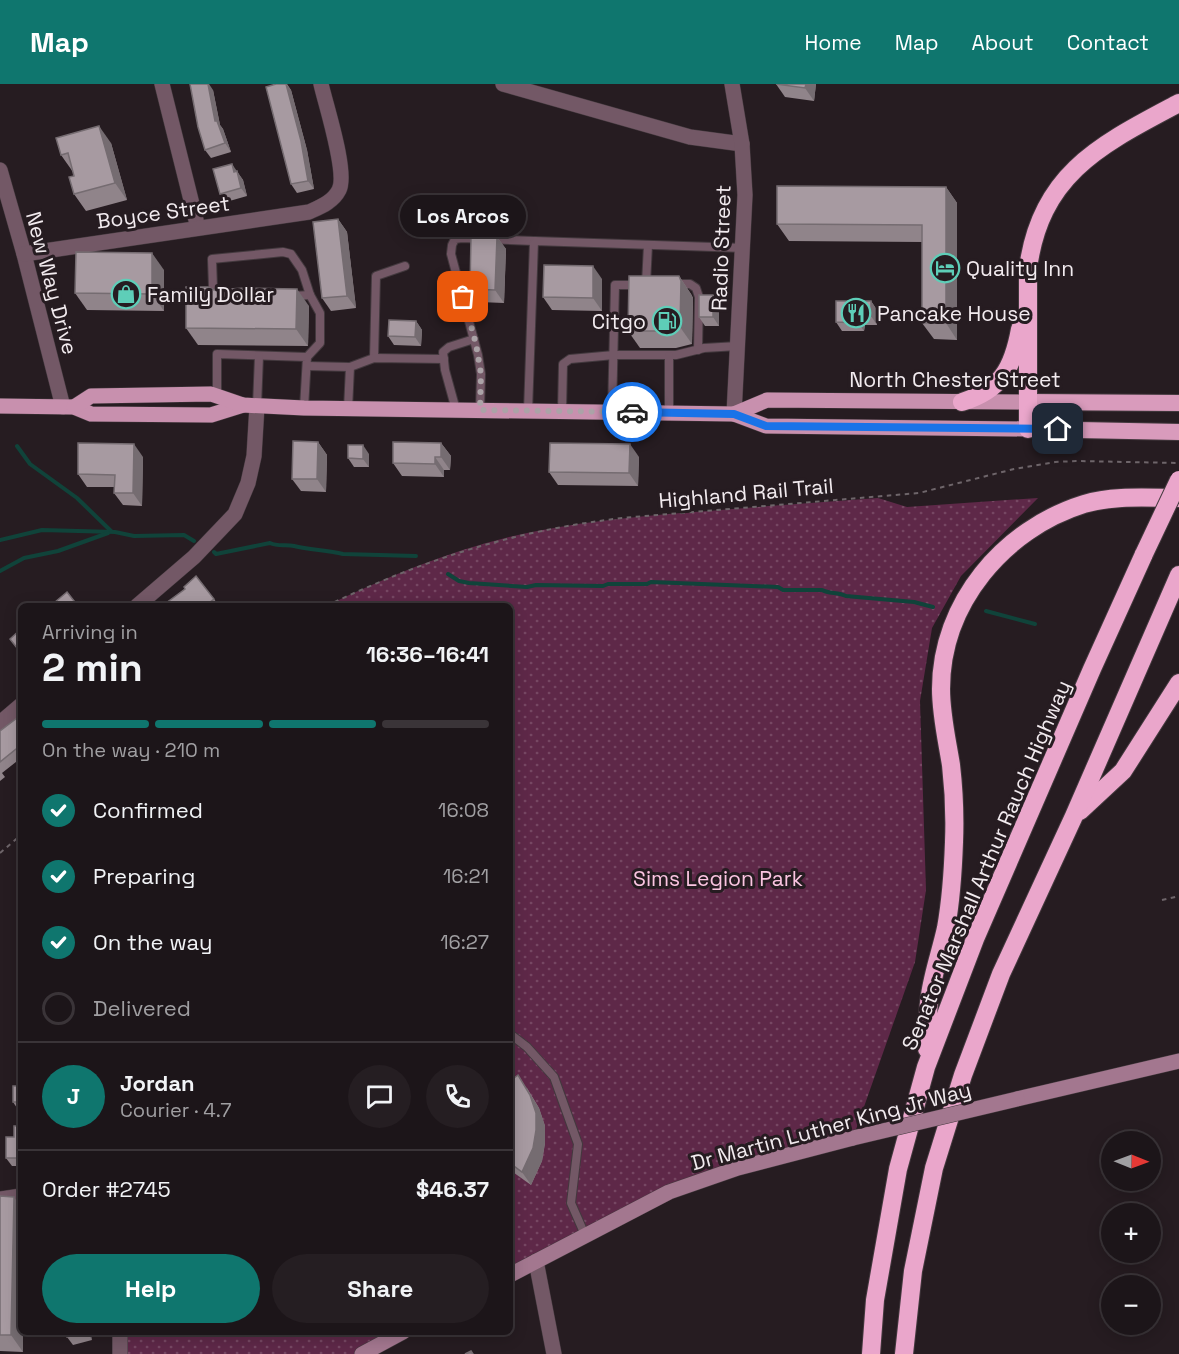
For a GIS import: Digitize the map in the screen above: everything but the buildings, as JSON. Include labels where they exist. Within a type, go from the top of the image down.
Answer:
[{"type":"highway","points":[[1028,429],[1029,255],[1038,224],[1050,198],[1070,173],[1105,144],[1179,103]]},
{"type":"highway","points":[[962,402],[987,392],[999,382],[1008,369],[1014,356],[1028,286]]},
{"type":"highway","name":"North Chester Street","points":[[1027,402],[1179,404]]},
{"type":"highway","name":"North Chester Street","points":[[1028,429],[1179,432]]},
{"type":"highway","name":"Senator Marshall Arthur Rauch Highway","points":[[871,1354],[875,1300],[898,1169],[927,1067],[975,939],[1092,669],[1179,480]]},
{"type":"highway","points":[[927,1067],[930,995],[946,928],[954,841],[952,784],[941,689],[945,650],[956,616],[984,571],[1000,553],[1033,527],[1084,504],[1102,500],[1135,497],[1179,498]]},
{"type":"highway","points":[[904,1354],[913,1271],[932,1180],[963,1076],[1001,974],[1074,816],[1179,575]]},
{"type":"highway","points":[[1074,816],[1123,771],[1179,683]]},
{"type":"main road","name":"North Chester Street","points":[[68,407],[91,396],[211,394],[250,405],[304,408],[734,414],[766,426],[1028,429]]},
{"type":"main road","name":"North Chester Street","points":[[734,414],[767,400],[1027,402]]},
{"type":"main road","name":"North Chester Street","points":[[0,406],[68,407],[91,414],[211,415],[250,405]]},
{"type":"main road","name":"Dr Martin Luther King Jr Way","points":[[513,1273],[669,1192],[738,1168],[854,1138],[1179,1061]]},
{"type":"main road","points":[[364,1354],[398,1335]]},
{"type":"street","points":[[162,84],[198,228]]},
{"type":"street","name":"Boyce Street","points":[[24,254],[309,212],[326,204],[339,190],[342,174],[321,84]]},
{"type":"street","points":[[503,84],[690,137],[742,144]]},
{"type":"street","name":"Radio Street","points":[[732,84],[742,144],[746,195],[734,414]]},
{"type":"street","name":"New Way Drive","points":[[0,170],[68,407]]},
{"type":"street","points":[[140,603],[194,557],[235,514],[248,483],[254,456],[250,405]]},
{"type":"street","points":[[0,723],[18,708]]},
{"type":"street","points":[[0,1199],[18,1196]]},
{"type":"street","points":[[536,1261],[554,1354]]},
{"type":"street","points":[[120,1335],[120,1354]]},
{"type":"lane","points":[[480,410],[481,374],[451,254],[455,240],[462,238],[744,248]]},
{"type":"lane","points":[[528,411],[534,241]]},
{"type":"lane","points":[[646,284],[648,245]]},
{"type":"lane","points":[[226,301],[213,288],[212,259],[283,252],[291,254],[296,260],[320,313],[320,343],[307,361],[304,408]]},
{"type":"lane","points":[[374,358],[376,276],[405,266]]},
{"type":"lane","points":[[612,412],[615,285],[654,284],[654,293]]},
{"type":"lane","points":[[665,284],[690,284],[696,288],[699,297],[698,350]]},
{"type":"lane","points":[[677,284],[677,294]]},
{"type":"lane","points":[[278,297],[310,295]]},
{"type":"lane","points":[[456,410],[443,352],[445,349],[474,339]]},
{"type":"lane","points":[[562,411],[563,364],[570,359],[653,352],[674,353],[738,346]]},
{"type":"lane","points":[[669,413],[674,353]]},
{"type":"lane","points":[[217,397],[217,354],[259,356],[350,367],[374,358],[444,359]]},
{"type":"lane","points":[[250,405],[259,356]]},
{"type":"lane","points":[[348,409],[350,367]]},
{"type":"lane","points":[[513,1036],[527,1047],[554,1077],[578,1144],[571,1203],[585,1235]]},
{"type":"path","name":"Highland Rail Trail","points":[[332,603],[427,562],[502,539],[575,524],[919,493],[1014,469],[1055,462],[1179,463]]},
{"type":"path","points":[[0,853],[18,838]]},
{"type":"path","points":[[1162,900],[1179,896]]},
{"type":"green space","name":"Sims Legion Park","points":[[878,498],[907,507],[1038,498],[961,576],[932,628],[920,701],[926,890],[915,962],[853,1138],[738,1168],[513,1274],[513,603],[333,603],[456,552],[537,531],[644,516]]},
{"type":"green space","points":[[120,1335],[397,1335],[362,1354],[120,1354]]},
{"type":"waterway","points":[[17,446],[30,464],[77,498],[111,531]]},
{"type":"waterway","points":[[0,540],[42,530],[115,532],[134,536],[184,535],[194,541]]},
{"type":"waterway","points":[[0,571],[24,558],[58,551],[108,533]]},
{"type":"waterway","points":[[214,552],[216,554],[270,543],[343,554],[416,556]]},
{"type":"waterway","points":[[448,574],[459,581],[469,583],[527,587],[536,585],[603,586],[651,582],[778,587],[783,590],[822,590],[846,596],[914,602],[933,607]]},
{"type":"waterway","points":[[986,611],[1035,624]]},
{"type":"way so far","points":[[463,297],[476,344],[481,374],[480,410],[632,412]]},
{"type":"place","name":"Quality Inn","points":[[945,268]]},
{"type":"place","name":"Family Dollar","points":[[126,294]]},
{"type":"place","name":"Los Arcos","points":[[463,297]]},
{"type":"place","name":"Pancake House","points":[[856,313]]},
{"type":"place","name":"Citgo","points":[[667,321]]},
{"type":"route","points":[[632,412],[734,414],[766,426],[1058,429]]}]
